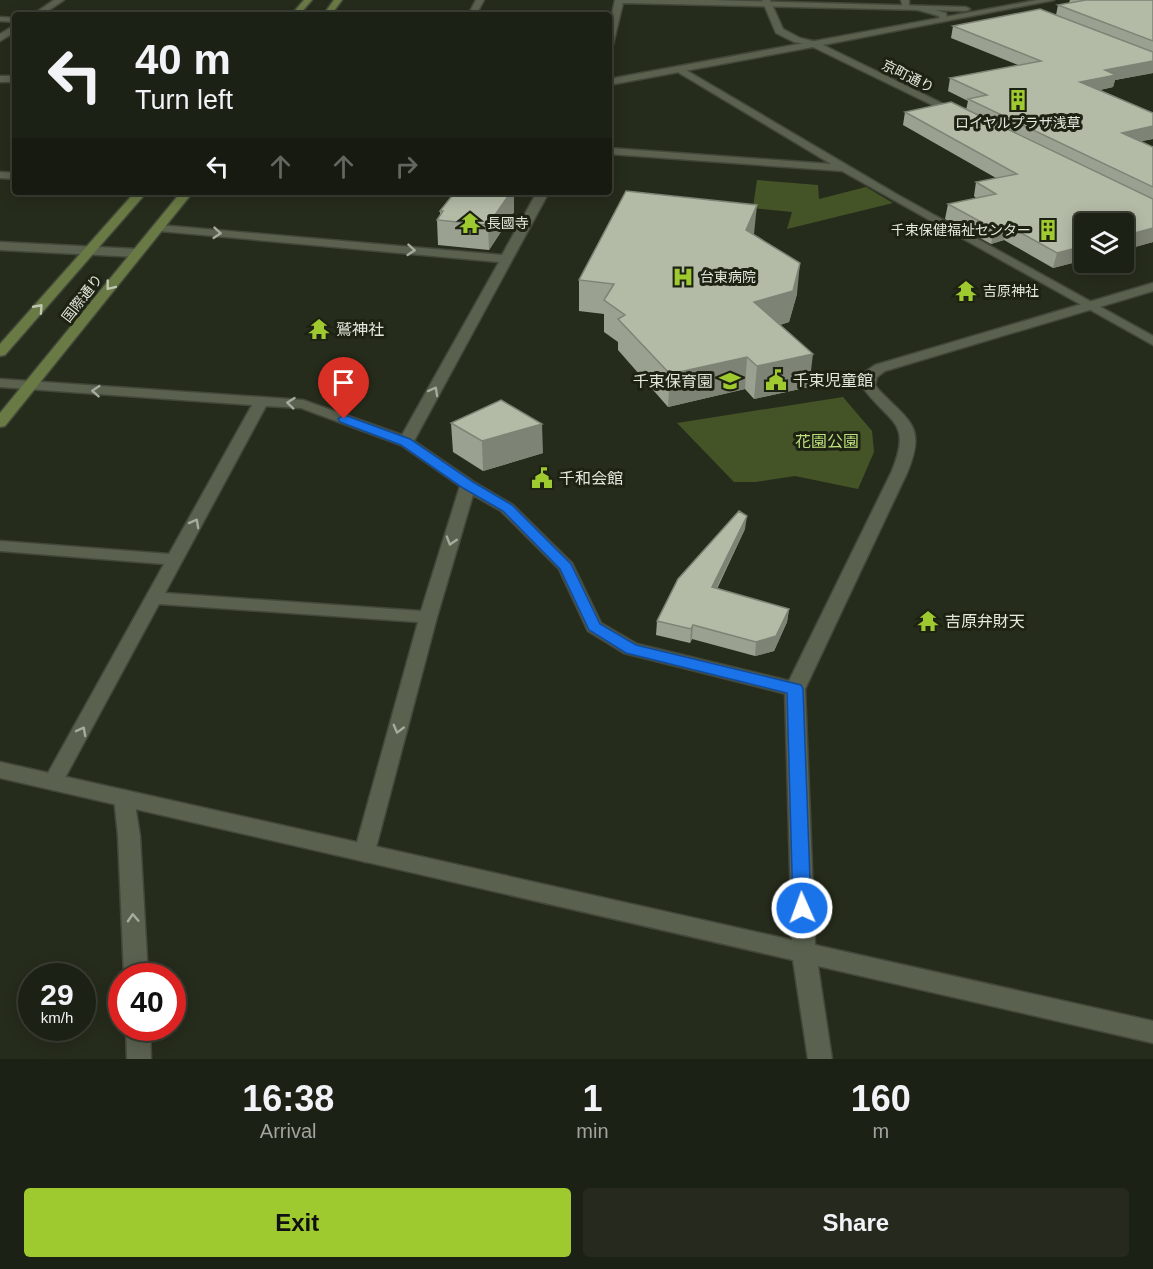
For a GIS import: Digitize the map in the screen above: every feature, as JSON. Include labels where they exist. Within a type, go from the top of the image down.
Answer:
[{"type":"main road","points":[[298,12],[308,0]]},
{"type":"main road","name":"国際通り","points":[[0,352],[138,195]]},
{"type":"main road","name":"国際通り","points":[[0,423],[185,195]]},
{"type":"street","points":[[41,12],[60,0]]},
{"type":"street","points":[[612,33],[620,0],[906,4],[943,15],[943,20]]},
{"type":"street","points":[[612,81],[1050,0]]},
{"type":"street","name":"京町通り","points":[[767,2],[779,31],[797,40],[814,44],[972,121]]},
{"type":"street","points":[[1015,6],[1030,12]]},
{"type":"street","points":[[921,8],[996,10]]},
{"type":"street","points":[[679,69],[845,169],[1153,341]]},
{"type":"street","points":[[612,151],[845,169]]},
{"type":"street","points":[[406,442],[541,195]]},
{"type":"street","points":[[159,228],[507,259]]},
{"type":"street","points":[[0,246],[137,253]]},
{"type":"street","points":[[820,1059],[804,952],[795,689],[899,473],[910,443],[906,426],[873,394],[868,385],[870,375],[880,368],[1153,287]]},
{"type":"street","points":[[0,383],[303,404],[406,442],[468,485],[507,508],[566,567],[594,627],[631,649],[795,689]]},
{"type":"street","points":[[53,782],[262,400]]},
{"type":"street","points":[[365,853],[428,617],[468,485]]},
{"type":"street","points":[[0,546],[175,560]]},
{"type":"street","points":[[154,598],[428,617]]},
{"type":"street","points":[[0,770],[1153,1032]]},
{"type":"street","points":[[124,798],[129,836],[135,963]]},
{"type":"street","points":[[139,1041],[140,1059]]},
{"type":"green space","points":[[757,180],[818,185],[819,199],[866,187],[893,203],[787,229],[792,212],[753,208]]},
{"type":"green space","name":"花園公園","points":[[843,397],[872,431],[874,452],[858,489],[795,476],[755,482],[734,482],[677,423]]},
{"type":"building","points":[[1086,0],[1153,0],[1153,41],[1058,5]]},
{"type":"building","points":[[1040,9],[1153,52],[1153,61],[1105,70],[1116,75],[1080,82],[1153,113],[1153,126],[1122,133],[1153,147],[1153,187],[968,99],[987,95],[950,78],[1041,61],[953,26]]},
{"type":"building","points":[[951,102],[1153,199],[1153,228],[1134,233],[1134,213],[1074,213],[1074,249],[1057,253],[1007,225],[994,229],[948,204],[996,194],[976,182],[1017,174],[905,112]]},
{"type":"building","name":"台東病院","points":[[626,191],[757,205],[746,230],[800,263],[793,291],[754,302],[813,354],[757,366],[747,357],[670,374],[618,319],[625,315],[604,300],[614,284],[579,280]]},
{"type":"building","points":[[453,195],[509,195],[488,225],[437,220],[443,211],[440,211]]},
{"type":"building","points":[[501,400],[542,424],[482,441],[451,423]]},
{"type":"building","points":[[739,511],[747,516],[712,587],[789,609],[776,636],[756,642],[693,625],[691,629],[657,621],[678,579]]},
{"type":"place","name":"ロイヤルプラザ浅草","points":[[1018,100]]},
{"type":"place","name":"長國寺","points":[[470,223]]},
{"type":"place","name":"千束保健福祉センター","points":[[1048,230]]},
{"type":"place","name":"台東病院","points":[[683,277]]},
{"type":"place","name":"吉原神社","points":[[966,291]]},
{"type":"place","name":"鷲神社","points":[[319,329]]},
{"type":"place","name":"千束児童館","points":[[776,380]]},
{"type":"place","name":"千束保育園","points":[[730,381]]},
{"type":"place","name":"千和会館","points":[[542,478]]},
{"type":"place","name":"吉原弁財天","points":[[928,621]]},
{"type":"route","points":[[344,419],[406,442],[468,485],[507,508],[566,567],[594,627],[631,649],[795,689],[802,908]]}]
